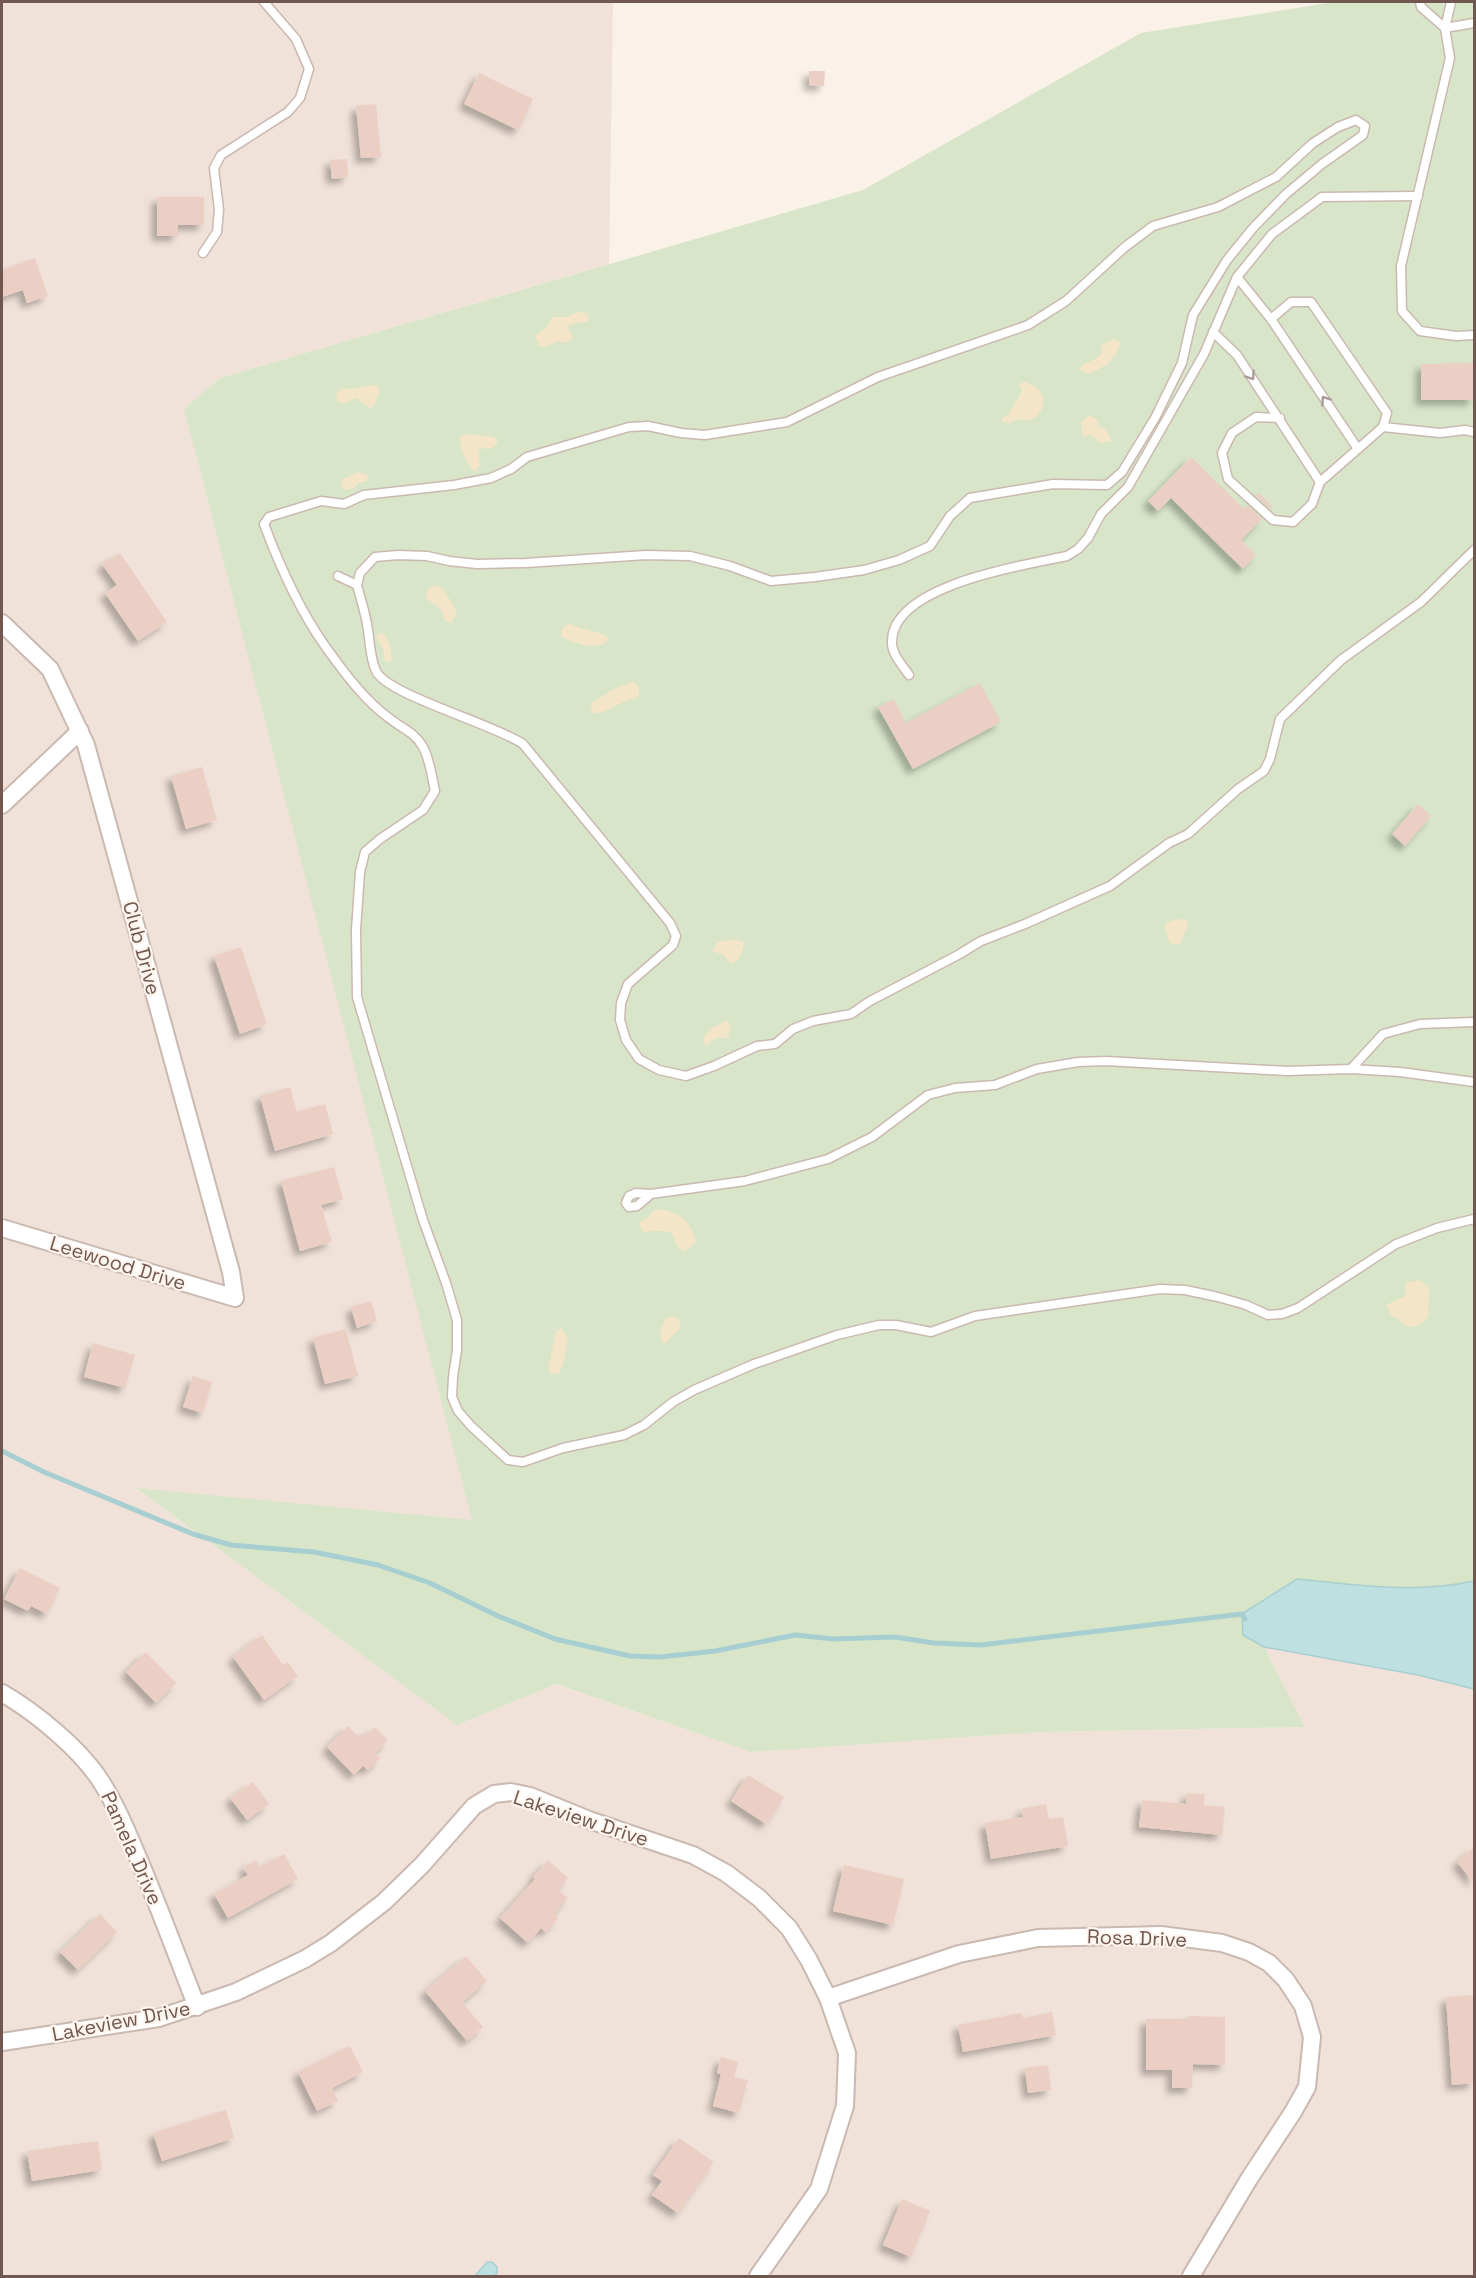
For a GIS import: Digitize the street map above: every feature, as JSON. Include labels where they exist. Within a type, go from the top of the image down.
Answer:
[{"type":"street","name":"Club Drive","points":[[2,623],[50,669],[86,745],[231,1272],[236,1298]]},
{"type":"street","points":[[2,805],[80,731]]},
{"type":"street","name":"Leewood Drive","points":[[2,1228],[236,1298]]},
{"type":"street","name":"Pamela Drive","points":[[2,1693],[16,1701],[60,1737],[99,1778],[120,1816],[163,1918],[196,2007]]},
{"type":"street","name":"Lakeview Drive","points":[[2,2042],[159,2018],[196,2007],[263,1979],[305,1959],[331,1943],[384,1902],[422,1865],[474,1806],[494,1794],[511,1792],[530,1796],[589,1820],[693,1855],[726,1873],[759,1898],[789,1928],[809,1960],[828,1998],[847,2053],[845,2106],[819,2189],[758,2277]]},
{"type":"street","name":"Rosa Drive","points":[[828,1998],[959,1954],[1038,1938],[1161,1935],[1222,1943],[1249,1952],[1269,1963],[1286,1980],[1303,2006],[1312,2037],[1307,2087],[1191,2277]]},
{"type":"lane","points":[[203,253],[217,232],[219,210],[214,168],[221,155],[288,112],[300,98],[309,69],[296,39],[264,2]]},
{"type":"lane","points":[[1420,2],[1421,7],[1445,28]]},
{"type":"lane","points":[[1451,2],[1445,28],[1450,58],[1401,266],[1402,311],[1420,332],[1456,336],[1474,335]]},
{"type":"lane","points":[[1445,28],[1474,23]]},
{"type":"lane","points":[[1474,550],[1421,602],[1341,660],[1280,719],[1270,759],[1264,771],[1239,789],[1188,834],[1169,843],[1110,886],[981,941],[870,1000],[851,1014],[813,1021],[793,1029],[775,1044],[757,1046],[686,1076],[659,1070],[639,1059],[626,1040],[620,1020],[621,1003],[628,984],[673,945],[676,936],[670,923],[523,744],[509,734],[387,684],[380,676],[371,656],[368,627],[357,585],[360,573],[375,557],[398,555],[427,556],[477,564],[646,555],[690,556],[730,566],[771,581],[864,570],[899,560],[930,546],[950,516],[970,498],[1053,484],[1107,485],[1122,472],[1155,418],[1182,363],[1193,315],[1227,260],[1253,228],[1286,194],[1322,164],[1363,135],[1365,126],[1356,120],[1338,127],[1312,143],[1276,177],[1218,207],[1153,226],[1125,247],[1066,301],[1028,325],[878,377],[787,422],[705,435],[648,426],[629,427],[527,457],[511,469],[491,478],[454,485],[364,495],[344,504],[321,501],[269,516],[264,524],[292,590],[325,646],[381,711],[418,739],[424,748],[431,771],[435,791],[423,810],[380,838],[365,852],[360,872],[356,930],[357,997],[423,1220],[446,1282],[457,1320],[458,1350],[452,1397],[458,1411],[471,1426],[508,1460],[523,1462],[563,1448],[624,1435],[644,1425],[673,1402],[694,1390],[754,1364],[837,1335],[879,1325],[896,1325],[931,1332],[975,1316],[1160,1289],[1185,1290],[1246,1305],[1268,1315],[1282,1314],[1298,1308],[1396,1244],[1437,1228],[1474,1220]]},
{"type":"lane","points":[[909,675],[896,657],[891,645],[893,629],[913,604],[951,585],[984,574],[1067,556],[1078,549],[1088,538],[1101,514],[1128,487],[1204,354],[1237,277],[1272,234],[1322,197],[1418,196]]},
{"type":"lane","points":[[1237,277],[1270,319],[1358,449]]},
{"type":"lane","points":[[1270,319],[1291,302],[1311,302],[1387,413],[1383,428],[1320,482],[1312,504],[1293,522],[1273,520],[1228,479],[1222,453],[1232,433],[1256,417],[1280,418]]},
{"type":"lane","points":[[1213,332],[1237,355],[1320,482]]},
{"type":"lane","points":[[1383,428],[1474,432]]},
{"type":"lane","points":[[338,576],[357,585]]},
{"type":"lane","points":[[1351,1069],[1383,1034],[1420,1024],[1474,1022]]},
{"type":"lane","points":[[651,1194],[745,1181],[828,1159],[872,1137],[928,1095],[955,1089],[995,1085],[1037,1069],[1078,1062],[1106,1061],[1287,1071],[1351,1069],[1400,1072],[1474,1082]]},
{"type":"shaded area","points":[[2,2],[613,2],[609,264],[220,378],[184,409],[473,1520],[137,1489],[457,1725],[555,1684],[751,1752],[1040,1732],[1305,1727],[1264,1647],[1418,1675],[1474,1689],[1474,2276],[2,2276]]},
{"type":"green space","points":[[1334,2],[1474,2],[1474,1581],[1408,1588],[1298,1579],[1243,1634],[1264,1647],[1305,1727],[1040,1732],[751,1752],[556,1684],[457,1725],[136,1488],[472,1520],[184,409],[220,378],[863,190],[1141,33]]},
{"type":"sand","points":[[577,312],[585,313],[589,318],[587,322],[570,324],[568,328],[573,336],[569,341],[564,343],[559,341],[544,347],[539,346],[535,336],[547,327],[552,317],[568,317]]},
{"type":"sand","points":[[1115,339],[1120,342],[1119,348],[1109,362],[1089,374],[1080,370],[1082,365],[1102,353],[1101,345]]},
{"type":"sand","points":[[1025,382],[1037,388],[1042,394],[1040,412],[1031,420],[1019,419],[1010,423],[1002,422],[1001,420],[1009,413],[1022,391],[1019,384]]},
{"type":"sand","points":[[377,386],[380,390],[374,406],[370,408],[356,398],[342,404],[337,401],[336,395],[342,388],[352,389]]},
{"type":"sand","points":[[1089,415],[1097,419],[1099,426],[1105,429],[1112,441],[1101,443],[1090,435],[1083,437],[1081,423]]},
{"type":"sand","points":[[465,434],[498,439],[496,445],[490,449],[478,450],[480,464],[476,472],[470,466],[462,450],[460,436]]},
{"type":"sand","points":[[358,472],[368,475],[369,478],[354,488],[346,490],[341,486],[342,480]]},
{"type":"sand","points":[[435,585],[443,589],[457,611],[451,623],[445,621],[441,609],[427,599],[428,590]]},
{"type":"sand","points":[[570,624],[609,638],[605,643],[594,646],[573,642],[562,637],[561,631],[565,625]]},
{"type":"sand","points":[[381,632],[386,637],[390,648],[392,659],[389,663],[384,659],[383,648],[376,637]]},
{"type":"sand","points":[[634,682],[639,687],[639,694],[635,699],[595,714],[591,709],[591,704],[606,694],[622,685]]},
{"type":"sand","points":[[1186,920],[1188,924],[1181,943],[1176,945],[1169,940],[1164,926],[1170,921]]},
{"type":"sand","points":[[733,939],[744,942],[740,956],[730,964],[724,955],[712,951],[718,942]]},
{"type":"sand","points":[[726,1021],[731,1024],[728,1038],[716,1038],[706,1045],[703,1041],[706,1034]]},
{"type":"sand","points":[[655,1209],[676,1214],[682,1218],[691,1228],[696,1242],[685,1251],[678,1248],[672,1233],[643,1232],[640,1228],[641,1221],[648,1218]]},
{"type":"sand","points":[[1419,1280],[1429,1287],[1428,1317],[1416,1326],[1405,1326],[1398,1318],[1392,1317],[1386,1306],[1405,1296],[1406,1283]]},
{"type":"sand","points":[[670,1316],[678,1318],[681,1324],[665,1343],[661,1342],[662,1327]]},
{"type":"sand","points":[[561,1328],[568,1338],[563,1364],[559,1373],[552,1374],[548,1369],[556,1332]]},
{"type":"water","points":[[1297,1579],[1408,1588],[1474,1581],[1474,1689],[1418,1675],[1264,1647],[1243,1635],[1242,1614]]},
{"type":"water","points":[[487,2262],[492,2262],[497,2267],[497,2273],[494,2276],[475,2276]]},
{"type":"building","points":[[809,71],[825,71],[824,86],[809,85]]},
{"type":"building","points":[[479,73],[533,99],[518,130],[464,104]]},
{"type":"building","points":[[376,104],[381,157],[361,158],[356,106]]},
{"type":"building","points":[[347,159],[348,177],[332,179],[330,160]]},
{"type":"building","points":[[157,197],[204,197],[204,225],[178,225],[178,236],[157,236]]},
{"type":"building","points":[[35,258],[48,296],[27,303],[23,290],[2,297],[2,270]]},
{"type":"building","points":[[1474,363],[1474,400],[1421,400],[1421,364]]},
{"type":"building","points":[[1191,457],[1244,509],[1247,505],[1262,519],[1241,540],[1256,555],[1243,569],[1171,498],[1158,511],[1148,501]]},
{"type":"building","points":[[1259,493],[1273,507],[1271,509],[1256,496]]},
{"type":"building","points":[[120,553],[167,622],[138,641],[105,593],[117,585],[102,564]]},
{"type":"building","points":[[980,683],[1001,722],[913,769],[878,707],[894,699],[906,723]]},
{"type":"building","points":[[202,767],[217,820],[186,829],[171,776]]},
{"type":"building","points":[[1418,804],[1431,816],[1405,846],[1392,834]]},
{"type":"building","points":[[241,947],[267,1024],[240,1034],[214,956]]},
{"type":"building","points":[[290,1087],[297,1112],[325,1104],[333,1134],[275,1151],[260,1096]]},
{"type":"building","points":[[334,1167],[343,1199],[321,1205],[332,1242],[300,1251],[281,1181]]},
{"type":"building","points":[[371,1301],[377,1321],[357,1328],[351,1307]]},
{"type":"building","points":[[346,1329],[358,1376],[325,1384],[313,1338]]},
{"type":"building","points":[[93,1343],[135,1355],[125,1388],[84,1377]]},
{"type":"building","points":[[193,1376],[212,1382],[203,1413],[183,1407]]},
{"type":"building","points":[[20,1568],[60,1588],[47,1614],[31,1606],[28,1611],[4,1599]]},
{"type":"building","points":[[262,1635],[283,1665],[288,1662],[298,1676],[264,1700],[233,1657]]},
{"type":"building","points":[[146,1652],[176,1683],[156,1703],[126,1672]]},
{"type":"building","points":[[348,1726],[358,1736],[361,1733],[365,1737],[375,1727],[388,1740],[375,1753],[380,1758],[368,1770],[363,1766],[354,1775],[327,1747]]},
{"type":"building","points":[[748,1775],[784,1797],[766,1824],[731,1801]]},
{"type":"building","points":[[253,1782],[269,1804],[247,1820],[230,1798]]},
{"type":"building","points":[[1187,1793],[1205,1794],[1204,1805],[1225,1807],[1222,1835],[1139,1827],[1142,1800],[1186,1804]]},
{"type":"building","points":[[1046,1804],[1049,1819],[1063,1817],[1068,1846],[991,1859],[985,1823],[1023,1817],[1021,1809]]},
{"type":"building","points":[[1474,1847],[1474,1883],[1457,1862]]},
{"type":"building","points":[[284,1854],[298,1879],[228,1918],[214,1894],[248,1875],[243,1868],[256,1860],[260,1867]]},
{"type":"building","points":[[548,1860],[568,1878],[558,1890],[568,1898],[554,1914],[558,1918],[546,1932],[541,1928],[528,1943],[500,1918],[535,1879],[533,1877]]},
{"type":"building","points":[[844,1865],[904,1879],[893,1925],[833,1911]]},
{"type":"building","points":[[100,1914],[117,1932],[78,1970],[60,1952]]},
{"type":"building","points":[[466,1956],[487,1981],[462,2002],[483,2027],[467,2041],[425,1991]]},
{"type":"building","points":[[1474,1995],[1474,2083],[1452,2085],[1446,1997]]},
{"type":"building","points":[[1052,2012],[1056,2035],[963,2052],[958,2025],[1022,2013],[1023,2018]]},
{"type":"building","points":[[1188,2016],[1225,2017],[1225,2065],[1193,2064],[1192,2088],[1172,2088],[1172,2070],[1146,2070],[1146,2019],[1188,2019]]},
{"type":"building","points":[[350,2046],[363,2072],[332,2088],[338,2101],[317,2111],[298,2072]]},
{"type":"building","points":[[721,2057],[738,2062],[734,2077],[748,2080],[739,2113],[713,2106],[721,2074],[717,2073]]},
{"type":"building","points":[[1048,2065],[1051,2090],[1028,2093],[1025,2068]]},
{"type":"building","points":[[226,2110],[234,2138],[162,2161],[153,2133]]},
{"type":"building","points":[[679,2138],[714,2162],[678,2213],[652,2195],[662,2181],[653,2175]]},
{"type":"building","points":[[98,2141],[102,2170],[32,2181],[27,2151]]},
{"type":"building","points":[[902,2199],[930,2211],[911,2257],[883,2245]]},
{"type":"waterway","points":[[2,1451],[44,1472],[193,1534],[231,1545],[314,1552],[378,1565],[430,1583],[498,1616],[555,1639],[630,1656],[660,1657],[715,1651],[795,1635],[834,1639],[895,1637],[934,1643],[981,1645],[1242,1614],[1245,1619]]}]
